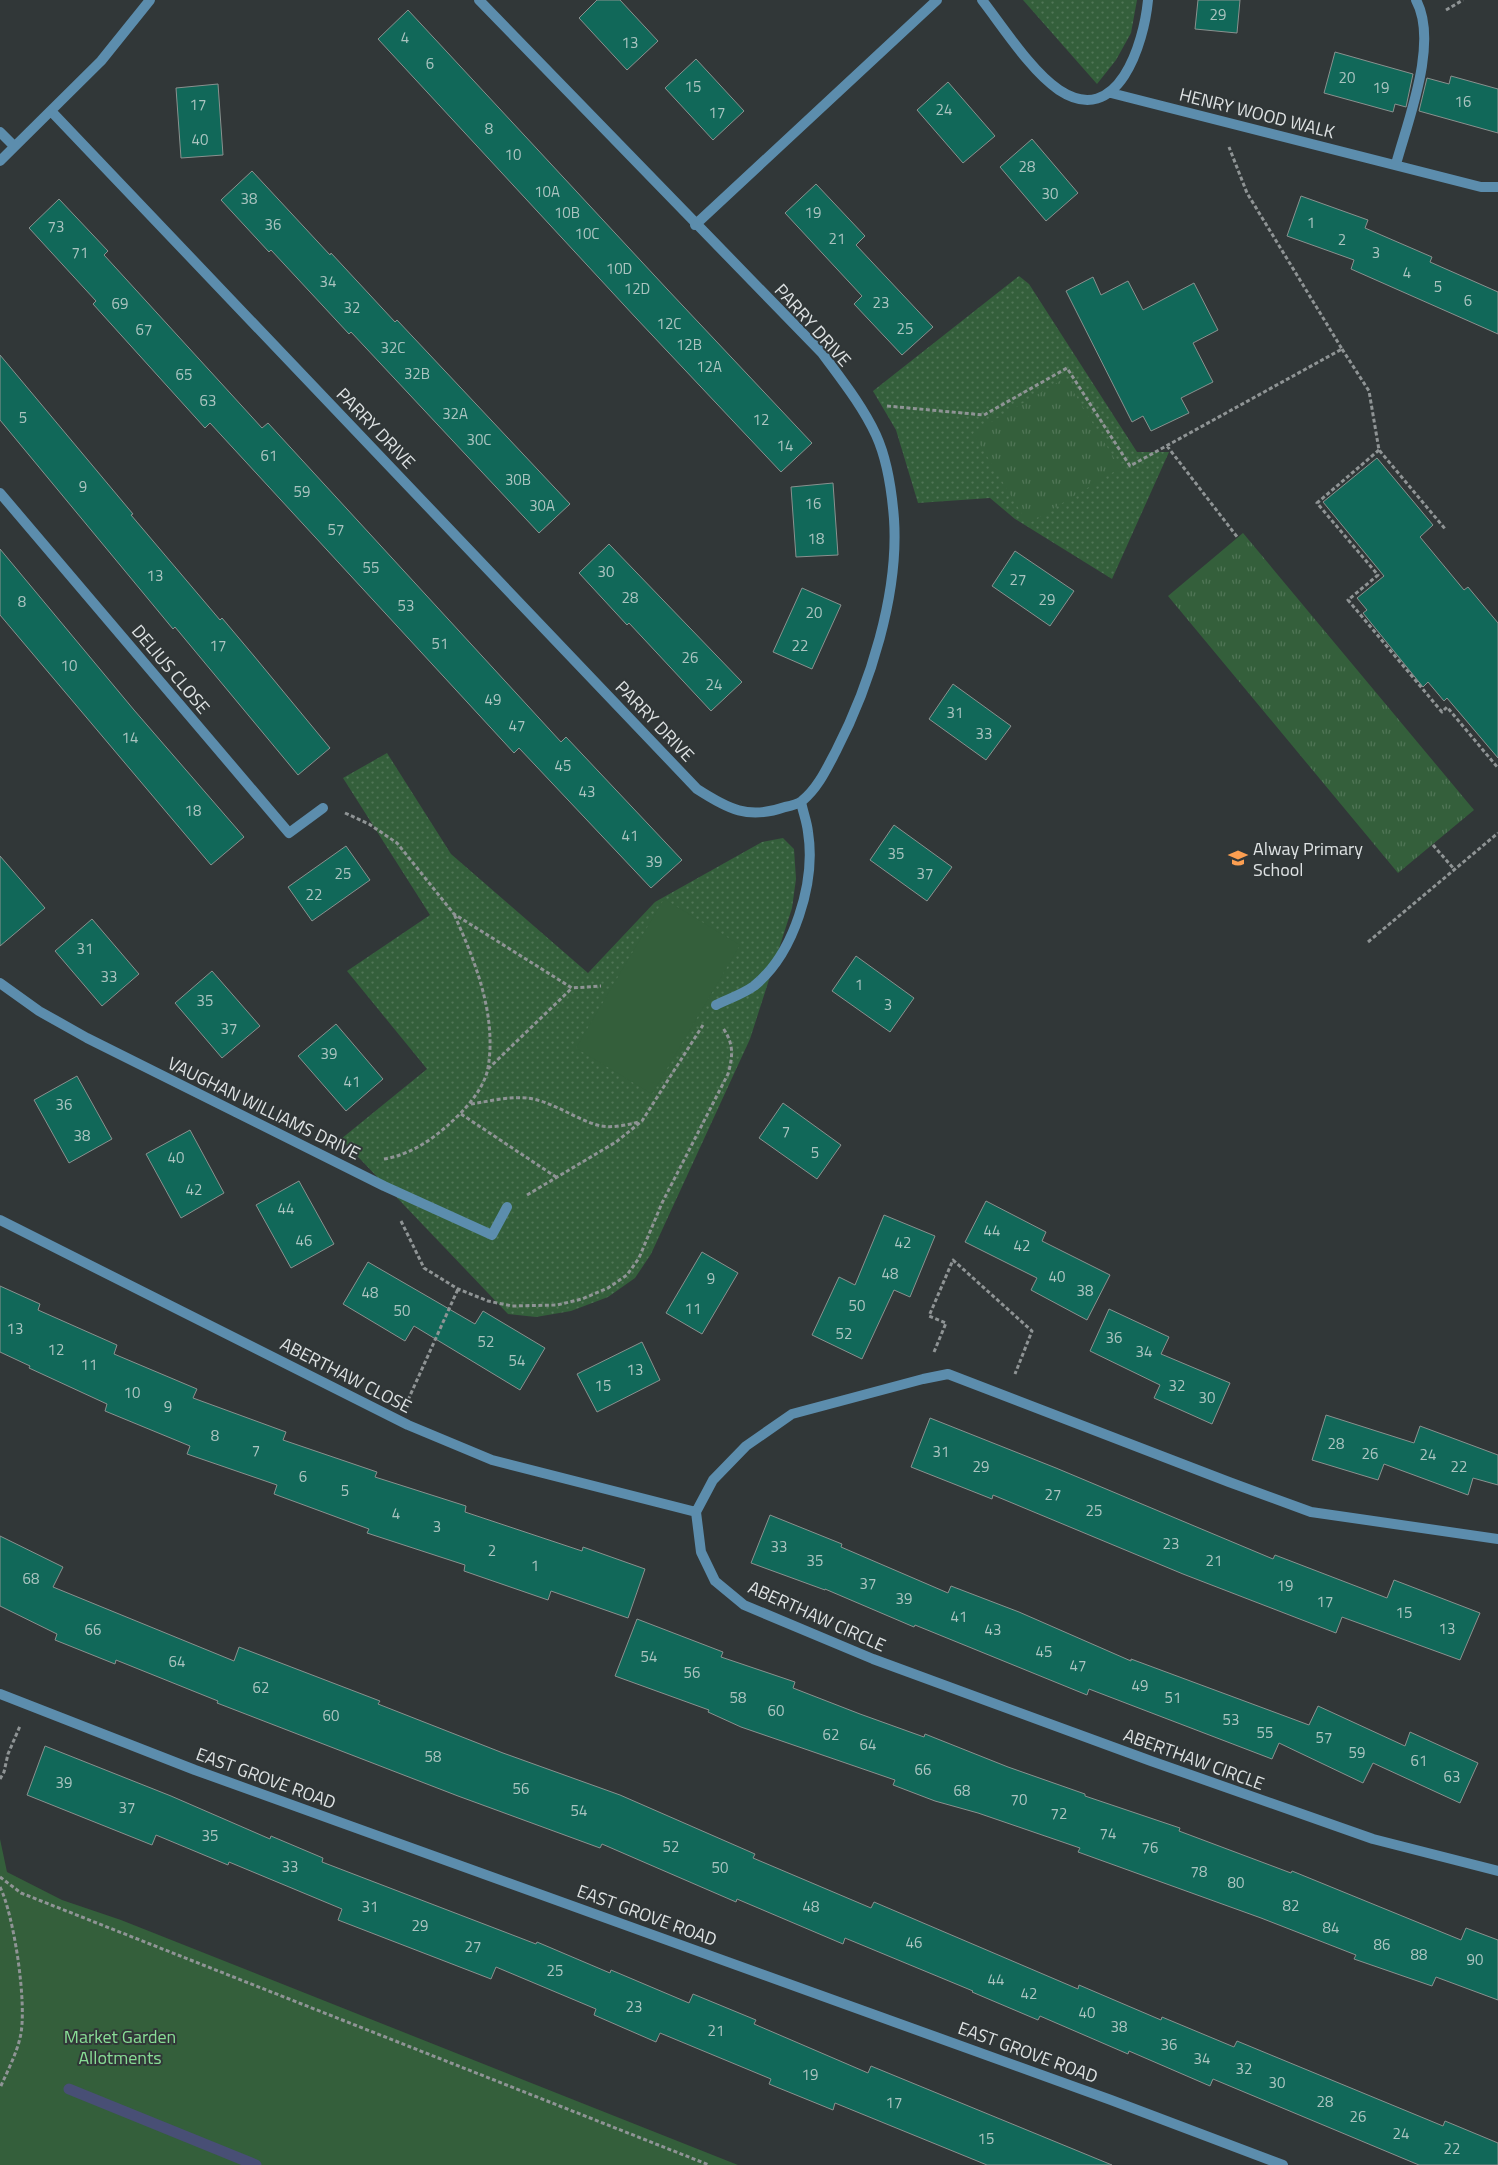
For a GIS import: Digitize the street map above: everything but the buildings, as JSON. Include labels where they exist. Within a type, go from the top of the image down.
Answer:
[{"type":"street","points":[[0,161],[100,61],[150,0]]},
{"type":"street","name":"PARRY DRIVE","points":[[51,111],[697,789],[722,805],[745,813],[772,812],[801,802],[822,778],[848,728],[868,678],[890,594],[894,567],[894,518],[887,473],[877,436],[859,404],[822,353],[695,225],[480,0]]},
{"type":"street","points":[[695,225],[937,0]]},
{"type":"street","points":[[982,0],[1042,76],[1059,90],[1076,99],[1094,98],[1111,93],[1122,80],[1142,35],[1148,0]]},
{"type":"street","points":[[1396,164],[1423,60],[1426,34],[1421,9],[1416,0]]},
{"type":"street","name":"HENRY WOOD WALK","points":[[1111,93],[1481,187],[1498,187]]},
{"type":"street","points":[[0,132],[14,146]]},
{"type":"street","name":"DELIUS CLOSE","points":[[0,493],[289,834],[323,808]]},
{"type":"street","points":[[716,1005],[752,988],[767,975],[795,927],[804,903],[809,865],[808,833],[801,802]]},
{"type":"street","name":"VAUGHAN WILLIAMS DRIVE","points":[[0,983],[39,1010],[87,1038],[384,1186],[492,1234],[507,1207]]},
{"type":"street","name":"ABERTHAW CLOSE","points":[[0,1220],[399,1420],[492,1460],[696,1512]]},
{"type":"street","points":[[696,1512],[713,1480],[726,1466],[746,1446],[792,1414],[923,1378],[948,1374],[1311,1512],[1498,1539]]},
{"type":"street","name":"ABERTHAW CIRCLE","points":[[696,1512],[701,1552],[715,1581],[744,1605],[873,1659],[1151,1761],[1373,1839],[1498,1872]]},
{"type":"street","name":"EAST GROVE ROAD","points":[[0,1694],[195,1770],[1111,2100],[1283,2165]]},
{"type":"path","points":[[1223,122],[1234,164],[1247,193],[1369,391],[1379,450],[1446,530]]},
{"type":"path","points":[[859,404],[984,415],[1067,368],[1130,466],[1342,349]]},
{"type":"path","points":[[1167,446],[1238,538]]},
{"type":"path","points":[[1379,450],[1317,502],[1378,575],[1348,600],[1442,712],[1448,707],[1498,768]]},
{"type":"path","points":[[323,808],[345,813],[369,824],[397,843],[454,914],[470,951],[485,1004],[489,1034],[488,1070]]},
{"type":"path","points":[[1368,942],[1498,833]]},
{"type":"path","points":[[1433,845],[1454,869]]},
{"type":"path","points":[[454,914],[572,988],[601,986]]},
{"type":"path","points":[[341,1165],[395,1157],[414,1150],[434,1138],[471,1104],[488,1070],[572,988]]},
{"type":"path","points":[[507,1207],[616,1142],[642,1121],[716,1005]]},
{"type":"path","points":[[384,1186],[424,1268],[458,1289],[488,1301],[512,1306],[557,1306],[582,1299],[608,1288],[627,1275],[639,1258],[662,1203],[728,1074],[733,1057],[730,1039],[722,1028],[707,1019]]},
{"type":"path","points":[[471,1104],[507,1098],[530,1099],[554,1105],[598,1126],[622,1126],[642,1121]]},
{"type":"path","points":[[461,1114],[556,1177]]},
{"type":"path","points":[[923,1378],[946,1323],[930,1316],[953,1260],[1032,1331],[1006,1396]]},
{"type":"path","points":[[399,1420],[458,1289]]},
{"type":"path","points":[[0,1778],[4,1772],[8,1754],[19,1732],[26,1704]]},
{"type":"path","points":[[0,1877],[21,1893],[710,2165]]},
{"type":"path","points":[[0,1886],[11,1921],[18,1958],[22,1997],[20,2037],[0,2088]]},
{"type":"green space","points":[[1023,0],[1137,0],[1131,33],[1116,60],[1097,84]]},
{"type":"green space","points":[[1019,276],[1029,284],[1137,452],[1169,452],[1112,579],[1015,519],[990,498],[918,503],[896,430],[873,391]]},
{"type":"green space","points":[[1065,378],[1120,468],[1028,524],[973,433]]},
{"type":"green space","points":[[1243,533],[1474,810],[1398,873],[1168,596]]},
{"type":"green space","points":[[387,753],[451,854],[588,973],[655,902],[762,842],[783,838],[794,849],[796,879],[792,908],[750,1039],[651,1254],[635,1278],[608,1297],[571,1311],[536,1317],[508,1314],[341,1139],[427,1069],[347,971],[430,915],[343,778]]},
{"type":"green space","points":[[664,899],[740,945],[652,1094],[576,1048]]},
{"type":"green space","name":"Market Garden Allotments","points":[[0,1839],[7,1872],[62,1900],[121,1920],[738,2165],[0,2165]]},
{"type":"waterway","points":[[69,2089],[256,2165]]},
{"type":"place","name":"Alway Primary School","points":[[1238,858]]}]
